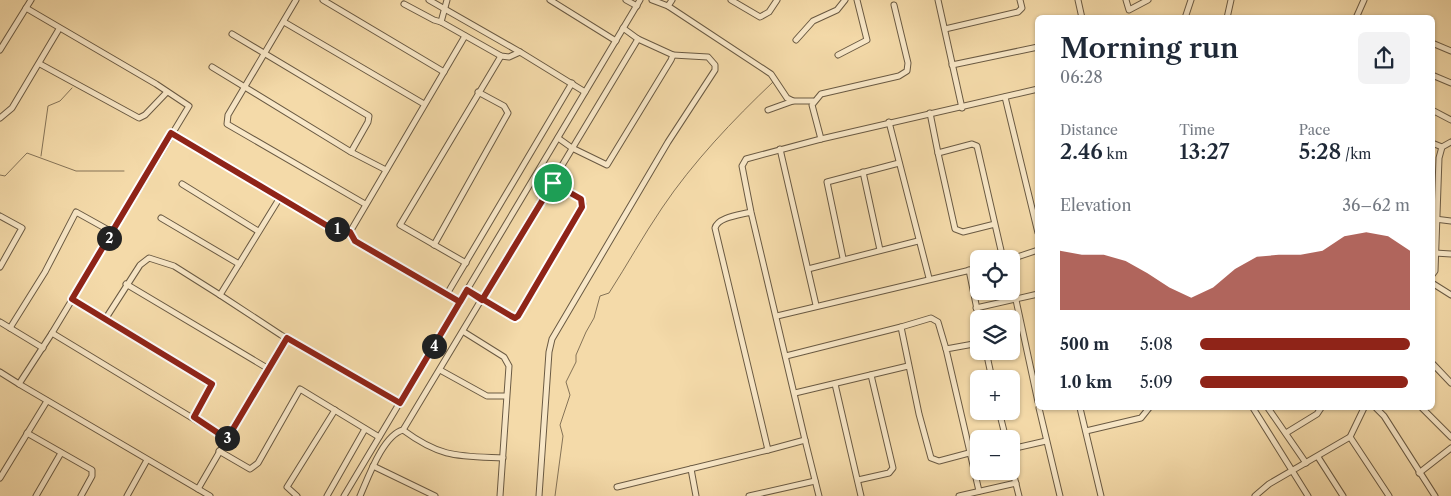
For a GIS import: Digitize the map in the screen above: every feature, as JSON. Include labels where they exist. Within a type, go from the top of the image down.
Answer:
[{"type":"street","points":[[1,46],[30,0]]},
{"type":"street","points":[[296,0],[228,116],[228,126],[365,204]]},
{"type":"street","points":[[323,0],[444,72]]},
{"type":"street","points":[[429,0],[445,7],[585,92]]},
{"type":"street","points":[[441,22],[447,0]]},
{"type":"street","points":[[550,0],[616,41]]},
{"type":"street","points":[[626,0],[637,6]]},
{"type":"street","points":[[344,496],[640,0]]},
{"type":"street","points":[[652,0],[668,6],[771,74],[787,98],[793,101]]},
{"type":"street","points":[[668,6],[672,0]]},
{"type":"street","points":[[731,0],[760,17],[769,12],[777,0]]},
{"type":"street","points":[[796,40],[814,21],[837,10],[846,0]]},
{"type":"street","points":[[838,55],[868,40],[857,0]]},
{"type":"street","points":[[938,0],[962,108]]},
{"type":"street","points":[[945,29],[1018,12],[1022,8],[1020,0]]},
{"type":"street","points":[[1078,0],[1081,15]]},
{"type":"street","points":[[1126,0],[1130,15]]},
{"type":"street","points":[[1129,10],[1148,0]]},
{"type":"street","points":[[1186,15],[1191,0]]},
{"type":"street","points":[[1228,15],[1231,0]]},
{"type":"street","points":[[1357,15],[1364,0]]},
{"type":"street","points":[[404,4],[441,22],[500,56],[509,56],[520,52]]},
{"type":"street","points":[[768,110],[793,101],[813,101],[822,94],[899,76],[907,70],[908,63],[894,5]]},
{"type":"street","points":[[19,384],[43,348],[189,106],[156,84],[58,29],[26,8]]},
{"type":"street","points":[[284,22],[424,104]]},
{"type":"street","points":[[539,496],[548,352],[552,339],[649,174],[715,70],[712,60],[708,56],[673,55],[638,39],[623,28]]},
{"type":"street","points":[[0,118],[8,113],[40,64],[58,29]]},
{"type":"street","points":[[232,34],[368,116],[368,122],[351,152]]},
{"type":"street","points":[[350,232],[465,36]]},
{"type":"street","points":[[360,496],[391,436],[404,430],[638,39]]},
{"type":"street","points":[[1435,45],[1451,51]]},
{"type":"street","points":[[952,65],[1035,48]]},
{"type":"street","points":[[558,138],[572,148],[607,165],[673,55]]},
{"type":"street","points":[[466,263],[400,225],[500,56]]},
{"type":"street","points":[[40,64],[139,118],[145,115],[166,92]]},
{"type":"street","points":[[212,67],[351,152],[386,170]]},
{"type":"street","points":[[1435,76],[1451,83]]},
{"type":"street","points":[[447,294],[572,83]]},
{"type":"street","points":[[819,496],[751,212],[743,163],[751,156],[889,122],[962,108],[1035,90]]},
{"type":"street","points":[[434,245],[508,113],[504,106],[478,92]]},
{"type":"street","points":[[1006,97],[1035,220]]},
{"type":"street","points":[[813,101],[821,139]]},
{"type":"street","points":[[1435,112],[1451,120]]},
{"type":"street","points":[[930,113],[955,228],[963,232],[995,224]]},
{"type":"street","points":[[889,122],[929,278]]},
{"type":"street","points":[[171,133],[279,199],[331,228],[350,232],[355,241],[460,302]]},
{"type":"street","points":[[1451,142],[1442,147],[1439,158],[1435,219],[1435,253],[1451,254]]},
{"type":"street","points":[[938,153],[972,144],[977,146],[1001,250]]},
{"type":"street","points":[[1435,144],[1442,147]]},
{"type":"street","points":[[780,149],[816,305]]},
{"type":"street","points":[[843,258],[827,182],[899,163]]},
{"type":"street","points":[[862,172],[880,250]]},
{"type":"street","points":[[467,290],[511,316],[515,318],[518,316],[582,207],[581,199],[553,183]]},
{"type":"street","points":[[182,184],[258,231]]},
{"type":"street","points":[[220,295],[279,199]]},
{"type":"street","points":[[10,328],[45,272],[76,212],[112,232]]},
{"type":"street","points":[[751,212],[718,222],[715,228],[768,450]]},
{"type":"street","points":[[0,216],[22,228],[0,267]]},
{"type":"street","points":[[161,218],[239,264]]},
{"type":"street","points":[[1435,219],[1451,221]]},
{"type":"street","points":[[808,268],[918,240]]},
{"type":"street","points":[[1020,256],[1035,251]]},
{"type":"street","points":[[106,318],[140,264],[149,258],[174,266],[287,338],[400,403]]},
{"type":"street","points":[[777,316],[816,305],[969,270],[976,308],[1016,300],[1035,388]]},
{"type":"street","points":[[126,284],[267,368]]},
{"type":"street","points":[[1435,285],[1451,295]]},
{"type":"street","points":[[1020,299],[1035,295]]},
{"type":"street","points":[[72,299],[212,384],[194,417]]},
{"type":"street","points":[[786,356],[931,318],[935,319],[938,322],[946,349],[978,491]]},
{"type":"street","points":[[0,322],[43,348]]},
{"type":"street","points":[[901,327],[908,366],[931,458],[938,461],[969,453]]},
{"type":"street","points":[[464,332],[507,360],[509,366],[500,496]]},
{"type":"street","points":[[52,333],[194,417],[227,439]]},
{"type":"street","points":[[198,489],[267,368],[287,338]]},
{"type":"street","points":[[946,349],[970,345]]},
{"type":"street","points":[[795,393],[908,366]]},
{"type":"street","points":[[1435,366],[1451,383]]},
{"type":"street","points":[[440,370],[487,396],[506,396]]},
{"type":"street","points":[[0,372],[210,496]]},
{"type":"street","points":[[858,480],[889,473],[893,468],[871,375]]},
{"type":"street","points":[[835,384],[862,496]]},
{"type":"street","points":[[219,452],[250,469],[258,463],[300,389],[379,437]]},
{"type":"street","points":[[0,478],[47,401]]},
{"type":"street","points":[[297,496],[287,487],[335,410]]},
{"type":"street","points":[[1039,410],[1060,496]]},
{"type":"street","points":[[1081,410],[1101,496]]},
{"type":"street","points":[[1086,431],[1141,418],[1147,410]]},
{"type":"street","points":[[1255,410],[1308,496]]},
{"type":"street","points":[[1269,410],[1306,463]]},
{"type":"street","points":[[1286,434],[1317,414],[1320,410]]},
{"type":"street","points":[[1255,496],[1269,484],[1350,437],[1363,410]]},
{"type":"street","points":[[1377,410],[1402,443],[1435,496]]},
{"type":"street","points":[[1424,410],[1451,437]]},
{"type":"street","points":[[326,496],[365,428]]},
{"type":"street","points":[[404,430],[442,453],[454,456],[503,458]]},
{"type":"street","points":[[27,433],[92,470],[92,476],[81,496]]},
{"type":"street","points":[[1350,437],[1389,496]]},
{"type":"street","points":[[617,487],[805,440]]},
{"type":"street","points":[[1020,447],[1046,441]]},
{"type":"street","points":[[1419,473],[1451,448]]},
{"type":"street","points":[[36,496],[61,453]]},
{"type":"street","points":[[1318,457],[1343,496]]},
{"type":"street","points":[[129,495],[147,460]]},
{"type":"street","points":[[374,466],[435,496]]},
{"type":"street","points":[[691,469],[696,496]]},
{"type":"street","points":[[1015,480],[1019,496]]},
{"type":"street","points":[[749,496],[815,481]]},
{"type":"street","points":[[959,496],[1016,483]]},
{"type":"street","points":[[777,490],[779,496]]},
{"type":"waterway","points":[[555,496],[563,436],[560,425],[570,395],[566,382],[576,362],[576,355],[586,332],[594,318],[600,296],[609,293],[655,219],[687,174],[728,126],[773,82]]},
{"type":"waterway","points":[[41,156],[48,106],[60,101],[72,88]]},
{"type":"waterway","points":[[0,175],[5,176],[27,153],[76,171],[124,171]]},
{"type":"route","points":[[553,183],[482,300],[467,290],[460,302],[355,241],[351,237],[350,232],[331,228],[279,199],[171,133],[72,299],[212,384],[194,417],[227,439],[267,368],[287,338],[400,403],[460,302],[467,290],[482,300],[511,316],[515,318],[518,316],[583,204],[581,199],[553,183]]}]
